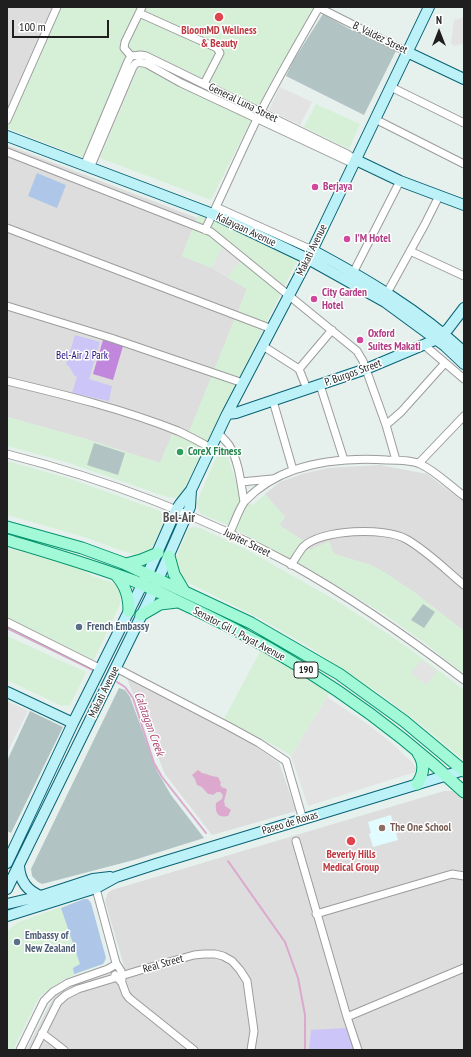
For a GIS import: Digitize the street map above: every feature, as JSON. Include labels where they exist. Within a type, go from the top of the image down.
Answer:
[{"type":"main road","name":"Makati Avenue","points":[[7,863],[73,723],[148,574],[176,510],[191,490],[227,414],[310,255],[429,7]]},
{"type":"main road","name":"B. Valdez Street","points":[[407,52],[464,78]]},
{"type":"main road","name":"Kalayaan Avenue","points":[[7,136],[87,167],[214,211],[353,273],[387,293],[440,337],[444,346],[464,364]]},
{"type":"main road","name":"General Luna Street","points":[[354,162],[464,205]]},
{"type":"main road","name":"Kalayaan Avenue","points":[[310,255],[464,352]]},
{"type":"main road","points":[[440,337],[464,308]]},
{"type":"main road","name":"P. Burgos Street","points":[[227,414],[236,413],[366,369],[440,337]]},
{"type":"main road","name":"Makati Avenue","points":[[7,889],[116,668],[169,556],[190,507],[191,490]]},
{"type":"main road","name":"Senator Gil J. Puyat Avenue","points":[[7,527],[82,548],[126,564],[251,623],[339,674],[399,717],[464,770]]},
{"type":"main road","name":"Senator Gil J. Puyat Avenue","points":[[7,540],[78,561],[142,585],[244,634],[300,666],[368,712],[464,792]]},
{"type":"main road","points":[[126,564],[141,560],[158,552]]},
{"type":"main road","points":[[169,556],[174,574],[184,592]]},
{"type":"main road","points":[[115,575],[120,580],[127,592],[129,611]]},
{"type":"main road","points":[[141,615],[160,604],[178,602]]},
{"type":"main road","points":[[7,692],[73,723]]},
{"type":"main road","points":[[415,750],[422,761],[423,768],[417,784]]},
{"type":"main road","name":"Paseo de Roxas","points":[[7,904],[116,877],[464,770]]},
{"type":"main road","points":[[19,866],[19,873],[24,884],[41,896]]},
{"type":"main road","name":"Paseo de Roxas","points":[[7,916],[94,883]]},
{"type":"street","points":[[7,120],[57,7]]},
{"type":"street","points":[[206,230],[234,166],[277,81],[319,7]]},
{"type":"street","name":"B. Valdez Street","points":[[319,7],[407,52]]},
{"type":"street","points":[[131,56],[124,48],[125,42],[140,10],[217,48],[220,53],[204,84]]},
{"type":"street","name":"General Luna Street","points":[[87,167],[110,112],[128,60],[131,56],[146,56],[217,90],[260,115]]},
{"type":"street","name":"General Luna Street","points":[[110,112],[133,67],[139,62],[147,64],[214,98],[260,115],[347,154],[354,162]]},
{"type":"street","points":[[391,87],[464,123]]},
{"type":"street","points":[[214,98],[217,90]]},
{"type":"street","points":[[375,119],[464,164]]},
{"type":"street","points":[[7,152],[211,232],[357,351],[366,369],[386,425],[396,460]]},
{"type":"street","points":[[353,273],[400,180]]},
{"type":"street","points":[[387,293],[439,196]]},
{"type":"street","points":[[7,228],[272,329]]},
{"type":"street","points":[[410,251],[464,276]]},
{"type":"street","points":[[7,306],[110,338],[244,384]]},
{"type":"street","points":[[299,369],[332,330]]},
{"type":"street","points":[[423,344],[464,379]]},
{"type":"street","points":[[263,346],[299,369],[307,389]]},
{"type":"street","points":[[386,425],[401,412],[445,363]]},
{"type":"street","points":[[7,380],[91,402],[138,417],[179,432],[211,448]]},
{"type":"street","points":[[320,385],[344,460]]},
{"type":"street","points":[[273,401],[293,470]]},
{"type":"street","points":[[419,463],[464,416]]},
{"type":"street","points":[[218,433],[228,444],[232,452],[244,502]]},
{"type":"street","name":"Jupiter Street","points":[[7,454],[68,470],[119,488],[187,514],[229,534],[291,565],[401,633],[464,680]]},
{"type":"street","points":[[229,534],[244,502],[255,492],[274,479],[293,470],[325,463],[344,460],[373,459],[419,463],[464,495]]},
{"type":"street","points":[[240,482],[274,479]]},
{"type":"street","points":[[291,565],[304,546],[319,539],[347,532],[382,532],[397,535],[414,544],[464,585]]},
{"type":"street","points":[[7,622],[98,674]]},
{"type":"street","points":[[116,668],[228,726],[259,743],[286,761],[303,820]]},
{"type":"street","points":[[296,842],[316,914],[358,1050]]},
{"type":"street","points":[[316,914],[452,874],[464,876]]},
{"type":"street","points":[[94,883],[114,965],[126,994],[194,1050]]},
{"type":"street","name":"Real Street","points":[[34,1050],[58,1002],[66,995],[78,989],[120,979],[194,955],[215,954],[232,961],[247,981],[254,1031],[251,1050]]},
{"type":"street","points":[[20,1050],[44,1001],[53,992],[68,983],[114,965]]},
{"type":"street","points":[[347,1017],[464,968]]},
{"type":"street","points":[[42,1033],[64,1050]]},
{"type":"shaded area","points":[[7,7],[58,7],[48,26],[7,128]]},
{"type":"shaded area","points":[[55,7],[310,7],[314,9],[251,120],[211,200],[100,158],[140,63],[125,57],[84,158],[7,128]]},
{"type":"shaded area","points":[[323,14],[353,31],[355,27],[397,49],[364,115],[286,76],[293,61]]},
{"type":"shaded area","points":[[464,17],[464,43],[455,46],[451,44],[454,20]]},
{"type":"shaded area","points":[[280,87],[312,102],[300,125],[269,110]]},
{"type":"shaded area","points":[[316,104],[360,124],[349,149],[304,127]]},
{"type":"shaded area","points":[[7,145],[197,218],[182,256],[212,268],[247,289],[186,440],[172,435],[160,463],[86,439],[7,417]]},
{"type":"shaded area","points":[[37,173],[66,185],[57,208],[28,196]]},
{"type":"shaded area","points":[[199,213],[244,232],[298,259],[180,497],[167,497],[66,462],[7,446],[7,417],[86,439],[160,463],[172,435],[186,439],[247,289],[212,268],[182,256]]},
{"type":"shaded area","points":[[223,246],[241,260],[228,277],[212,268]]},
{"type":"shaded area","points":[[103,340],[123,346],[113,380],[93,374]]},
{"type":"shaded area","points":[[94,443],[125,453],[118,475],[87,465]]},
{"type":"shaded area","points":[[222,450],[227,454],[239,491],[239,499],[253,505],[265,494],[285,517],[279,525],[302,540],[310,550],[329,541],[334,554],[371,565],[386,573],[411,590],[464,631],[464,674],[387,616],[306,567],[225,524],[201,514],[196,504],[219,451]]},
{"type":"shaded area","points":[[7,461],[68,478],[160,511],[165,519],[151,551],[137,556],[81,536],[7,515]]},
{"type":"shaded area","points":[[380,465],[427,474],[461,500],[464,497],[464,631],[411,590],[371,565],[334,554],[310,550],[302,540],[279,525],[285,517],[265,494],[280,482],[302,474],[329,468]]},
{"type":"shaded area","points":[[193,527],[200,528],[247,550],[332,598],[414,652],[464,690],[464,759],[383,696],[311,648],[259,618],[181,579],[175,560],[188,529]]},
{"type":"shaded area","points":[[7,548],[81,568],[92,576],[111,582],[118,586],[121,593],[120,604],[94,660],[7,617]]},
{"type":"shaded area","points":[[423,604],[435,612],[424,628],[411,620]]},
{"type":"shaded area","points":[[7,636],[86,672],[70,705],[62,706],[7,680]]},
{"type":"shaded area","points":[[261,650],[330,692],[291,756],[224,719]]},
{"type":"shaded area","points":[[421,660],[437,671],[427,685],[411,673]]},
{"type":"shaded area","points":[[126,676],[249,742],[279,763],[296,811],[212,835],[165,774]]},
{"type":"shaded area","points":[[119,688],[125,690],[130,697],[157,771],[171,795],[204,838],[134,860],[42,884],[32,876],[31,869]]},
{"type":"shaded area","points":[[327,697],[369,725],[390,742],[412,762],[416,768],[415,772],[308,806],[291,756]]},
{"type":"shaded area","points":[[7,701],[28,711],[7,753]]},
{"type":"shaded area","points":[[30,711],[63,727],[11,833],[7,831],[7,761]]},
{"type":"shaded area","points":[[198,770],[202,773],[218,777],[221,783],[220,785],[227,790],[224,801],[225,806],[231,810],[228,816],[221,816],[216,812],[216,803],[222,799],[223,795],[220,792],[213,795],[208,794],[202,787],[197,785],[192,775]]},
{"type":"shaded area","points":[[444,791],[452,791],[464,799],[464,1050],[26,1050],[56,995],[77,984],[125,969],[105,901],[108,893],[112,890]]},
{"type":"shaded area","name":"The One School","points":[[391,815],[398,840],[373,847],[369,834],[371,833],[368,822]]},
{"type":"shaded area","points":[[84,899],[88,899],[91,903],[106,958],[105,962],[64,979],[39,997],[13,1050],[7,1050],[7,931],[19,922]]},
{"type":"shaded area","points":[[84,899],[88,899],[91,903],[106,958],[103,964],[74,974],[73,968],[80,964],[61,908]]},
{"type":"green space","name":"Bel-Air 2 Park","points":[[75,335],[100,342],[89,379],[112,386],[109,401],[72,393],[77,377],[74,375],[69,366],[66,365]]},
{"type":"green space","points":[[346,1028],[354,1050],[309,1050],[311,1030]]},
{"type":"waterway","name":"Calatagan Creek","points":[[7,628],[93,670]]},
{"type":"waterway","name":"Calatagan Creek","points":[[117,682],[125,687],[133,698],[154,763],[162,777],[206,833]]},
{"type":"waterway","points":[[228,861],[285,942],[298,978],[305,1015],[305,1050]]},
{"type":"place","name":"BloomMD Wellness & Beauty","points":[[219,17]]},
{"type":"place","name":"Berjaya","points":[[315,187]]},
{"type":"place","name":"I’M Hotel","points":[[347,239]]},
{"type":"place","name":"City Garden Hotel","points":[[314,299]]},
{"type":"place","name":"Oxford Suites Makati","points":[[360,340]]},
{"type":"place","name":"CoreX Fitness","points":[[180,452]]},
{"type":"place","name":"French Embassy","points":[[79,627]]},
{"type":"place","name":"The One School","points":[[382,828]]},
{"type":"place","name":"Beverly Hills Medical Group","points":[[351,841]]},
{"type":"place","name":"Embassy of New Zealand","points":[[17,942]]},
{"type":"district","name":"Bel-Air","points":[[179,518]]}]
